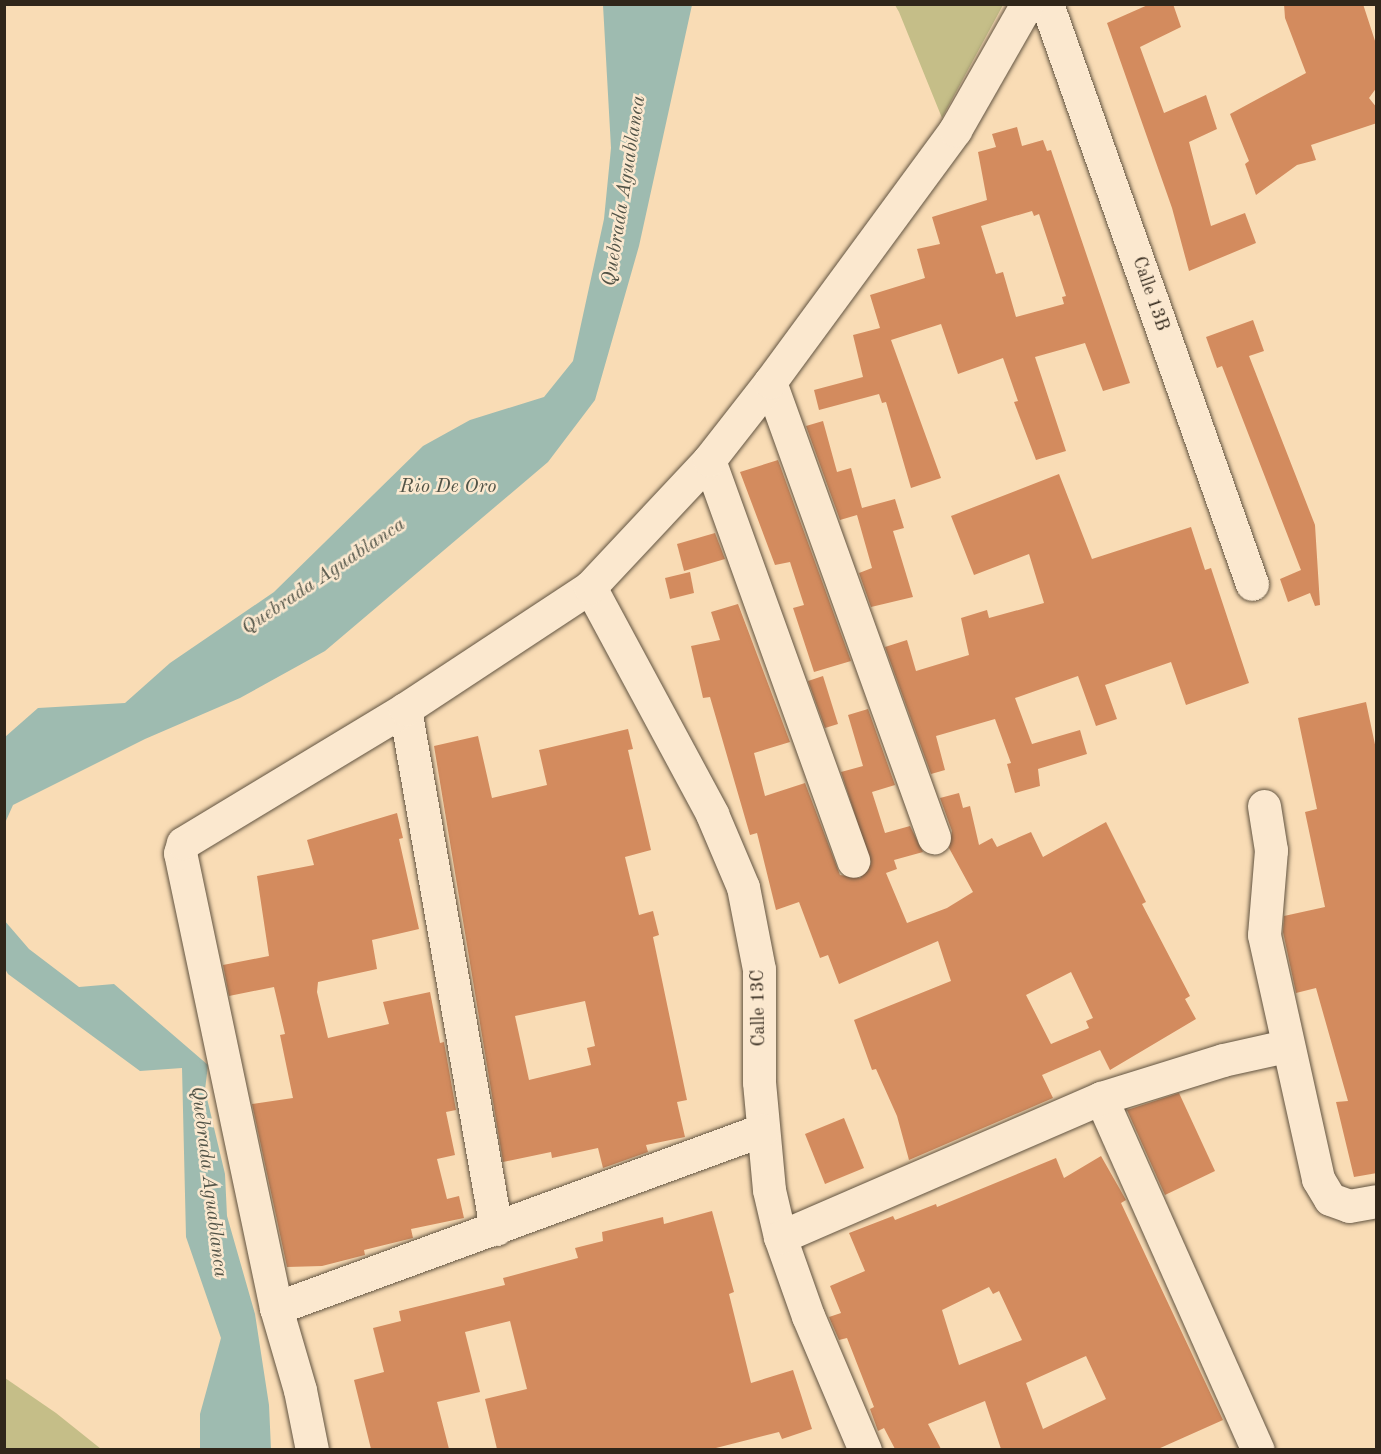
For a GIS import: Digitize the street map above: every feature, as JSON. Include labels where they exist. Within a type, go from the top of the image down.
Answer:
[{"type":"street","points":[[312,1449],[300,1390],[276,1308],[180,853],[183,843],[190,836],[405,709],[590,587],[709,460],[770,382],[955,130],[1027,4]]},
{"type":"street","name":"Calle 13B","points":[[1047,4],[1252,584]]},
{"type":"street","points":[[770,382],[934,837]]},
{"type":"street","points":[[709,460],[853,861]]},
{"type":"street","name":"Calle 13C","points":[[590,587],[712,814],[742,887],[759,969],[762,1130],[780,1237],[808,1316],[865,1449]]},
{"type":"street","points":[[405,709],[496,1229]]},
{"type":"street","points":[[1264,806],[1272,867],[1264,935],[1286,1046],[1318,1179],[1330,1199],[1349,1206],[1377,1201]]},
{"type":"street","points":[[780,1237],[1101,1098],[1212,1063],[1286,1046]]},
{"type":"street","points":[[1101,1098],[1258,1449]]},
{"type":"street","points":[[276,1308],[762,1130]]},
{"type":"shaded area","points":[[895,5],[1003,5],[942,118],[899,12]]},
{"type":"shaded area","points":[[5,1378],[56,1413],[101,1449],[5,1449]]},
{"type":"water","name":"Rio De Oro","points":[[603,5],[692,5],[639,246],[595,400],[548,462],[325,651],[240,698],[145,739],[13,805],[5,823],[5,737],[38,708],[125,703],[170,663],[274,592],[423,446],[470,420],[544,397],[573,361],[604,219],[611,148]]},
{"type":"water","name":"Quebrada Aguablanca","points":[[4,920],[29,949],[79,987],[114,984],[208,1065],[205,1090],[225,1174],[227,1216],[255,1314],[269,1405],[271,1449],[200,1449],[200,1414],[221,1338],[186,1237],[182,1068],[140,1071],[8,974],[5,969]]},
{"type":"building","points":[[1150,4],[1173,4],[1181,27],[1140,47],[1164,113],[1206,95],[1217,129],[1189,142],[1211,226],[1245,213],[1256,243],[1189,271],[1172,208],[1107,23]]},
{"type":"building","points":[[1284,4],[1363,4],[1377,47],[1377,87],[1369,98],[1377,108],[1377,123],[1311,145],[1316,160],[1297,165],[1256,195],[1245,164],[1249,161],[1230,114],[1306,73],[1285,18]]},
{"type":"building","points":[[1017,127],[1022,146],[1043,140],[1047,151],[1051,150],[1130,383],[1103,391],[1085,343],[1035,357],[1066,451],[1036,460],[1014,402],[1018,401],[1003,358],[958,374],[941,324],[891,340],[941,478],[911,488],[886,402],[882,403],[879,394],[819,410],[814,390],[863,377],[853,335],[880,328],[870,295],[925,278],[917,249],[940,244],[932,217],[987,200],[978,152],[996,147],[992,134]],"holes":[[[1032,211],[1034,216],[1039,214],[1066,296],[1062,297],[1064,304],[1016,317],[1003,272],[996,274],[981,226]]]},
{"type":"building","points":[[1253,320],[1264,351],[1249,356],[1315,525],[1320,605],[1315,606],[1310,593],[1288,602],[1280,579],[1301,570],[1222,366],[1217,368],[1206,337]]},
{"type":"building","points":[[823,421],[837,472],[851,468],[862,508],[895,499],[904,528],[893,531],[913,597],[871,607],[859,573],[872,568],[857,515],[840,520],[806,426]]},
{"type":"building","points":[[778,460],[851,661],[814,672],[793,608],[804,605],[790,562],[775,565],[740,472]]},
{"type":"building","points":[[1059,474],[1092,559],[1191,527],[1205,570],[1211,568],[1249,683],[1186,705],[1171,662],[1105,685],[1117,719],[1096,726],[1078,676],[1015,698],[1032,744],[1080,730],[1087,754],[1038,769],[1040,786],[1015,793],[1007,764],[1011,763],[995,719],[936,736],[945,770],[931,774],[885,647],[907,640],[916,671],[969,655],[961,618],[987,610],[989,618],[1044,603],[1029,554],[974,575],[951,516]]},
{"type":"building","points":[[715,533],[725,559],[684,571],[677,544]]},
{"type":"building","points":[[690,572],[694,593],[670,599],[665,578]]},
{"type":"building","points":[[738,604],[790,742],[754,753],[765,796],[805,783],[840,875],[860,878],[871,864],[841,772],[863,766],[848,715],[868,709],[895,785],[872,792],[885,833],[910,826],[923,852],[894,860],[897,869],[886,873],[907,923],[947,908],[973,892],[949,848],[952,831],[940,798],[959,793],[963,808],[970,806],[979,845],[992,838],[997,847],[1031,832],[1043,857],[1106,822],[1146,902],[1142,904],[1190,996],[1185,999],[1196,1019],[1110,1070],[1100,1050],[1042,1075],[1053,1098],[909,1160],[897,1116],[876,1069],[872,1070],[854,1020],[951,981],[938,941],[839,984],[828,955],[820,958],[799,902],[776,910],[757,833],[750,835],[710,697],[703,698],[691,646],[720,640],[711,612]],"holes":[[[1071,972],[1093,1018],[1086,1021],[1089,1028],[1051,1044],[1026,995]]]},
{"type":"building","points":[[823,676],[838,724],[825,728],[808,681]]},
{"type":"building","points":[[1366,702],[1377,754],[1377,1173],[1354,1177],[1336,1102],[1348,1101],[1316,988],[1296,993],[1283,932],[1284,916],[1325,907],[1305,812],[1317,809],[1298,718]]},
{"type":"building","points":[[628,729],[633,749],[628,750],[651,850],[625,857],[639,915],[653,911],[659,935],[653,937],[687,1100],[677,1102],[685,1137],[646,1145],[648,1152],[603,1168],[598,1148],[552,1158],[551,1152],[503,1162],[434,746],[478,736],[492,798],[547,785],[539,750]],"holes":[[[585,1001],[595,1046],[587,1048],[591,1065],[529,1080],[515,1016]]]},
{"type":"building","points":[[397,813],[403,838],[399,839],[419,929],[372,940],[377,969],[318,982],[317,992],[328,1038],[389,1024],[383,1002],[430,992],[440,1043],[444,1042],[456,1110],[446,1112],[455,1155],[437,1159],[447,1199],[459,1196],[464,1218],[411,1229],[413,1238],[364,1250],[365,1255],[322,1266],[287,1267],[252,1104],[293,1098],[280,1035],[285,1034],[274,987],[229,996],[223,965],[269,956],[257,876],[314,865],[307,840]]},
{"type":"building","points":[[1179,1093],[1215,1171],[1165,1195],[1127,1110]]},
{"type":"building","points":[[844,1118],[864,1168],[825,1184],[805,1134]]},
{"type":"building","points":[[1101,1156],[1126,1200],[1121,1203],[1223,1420],[1158,1449],[1001,1449],[985,1401],[928,1424],[941,1449],[895,1449],[884,1428],[878,1431],[870,1409],[874,1407],[847,1338],[839,1340],[829,1317],[841,1313],[830,1286],[865,1271],[849,1233],[893,1216],[895,1220],[936,1204],[937,1207],[1056,1158],[1064,1178]],"holes":[[[989,1287],[993,1294],[999,1291],[1022,1340],[959,1365],[942,1310]],[[1086,1356],[1106,1399],[1043,1429],[1026,1383]]]},
{"type":"building","points":[[712,1211],[734,1292],[729,1294],[751,1383],[793,1370],[812,1429],[782,1439],[779,1432],[712,1449],[497,1449],[485,1399],[527,1389],[510,1321],[465,1332],[480,1392],[437,1402],[449,1449],[371,1449],[354,1380],[384,1372],[373,1328],[401,1321],[399,1311],[505,1285],[503,1278],[578,1258],[575,1248],[603,1241],[602,1232],[663,1217],[664,1224]]}]
